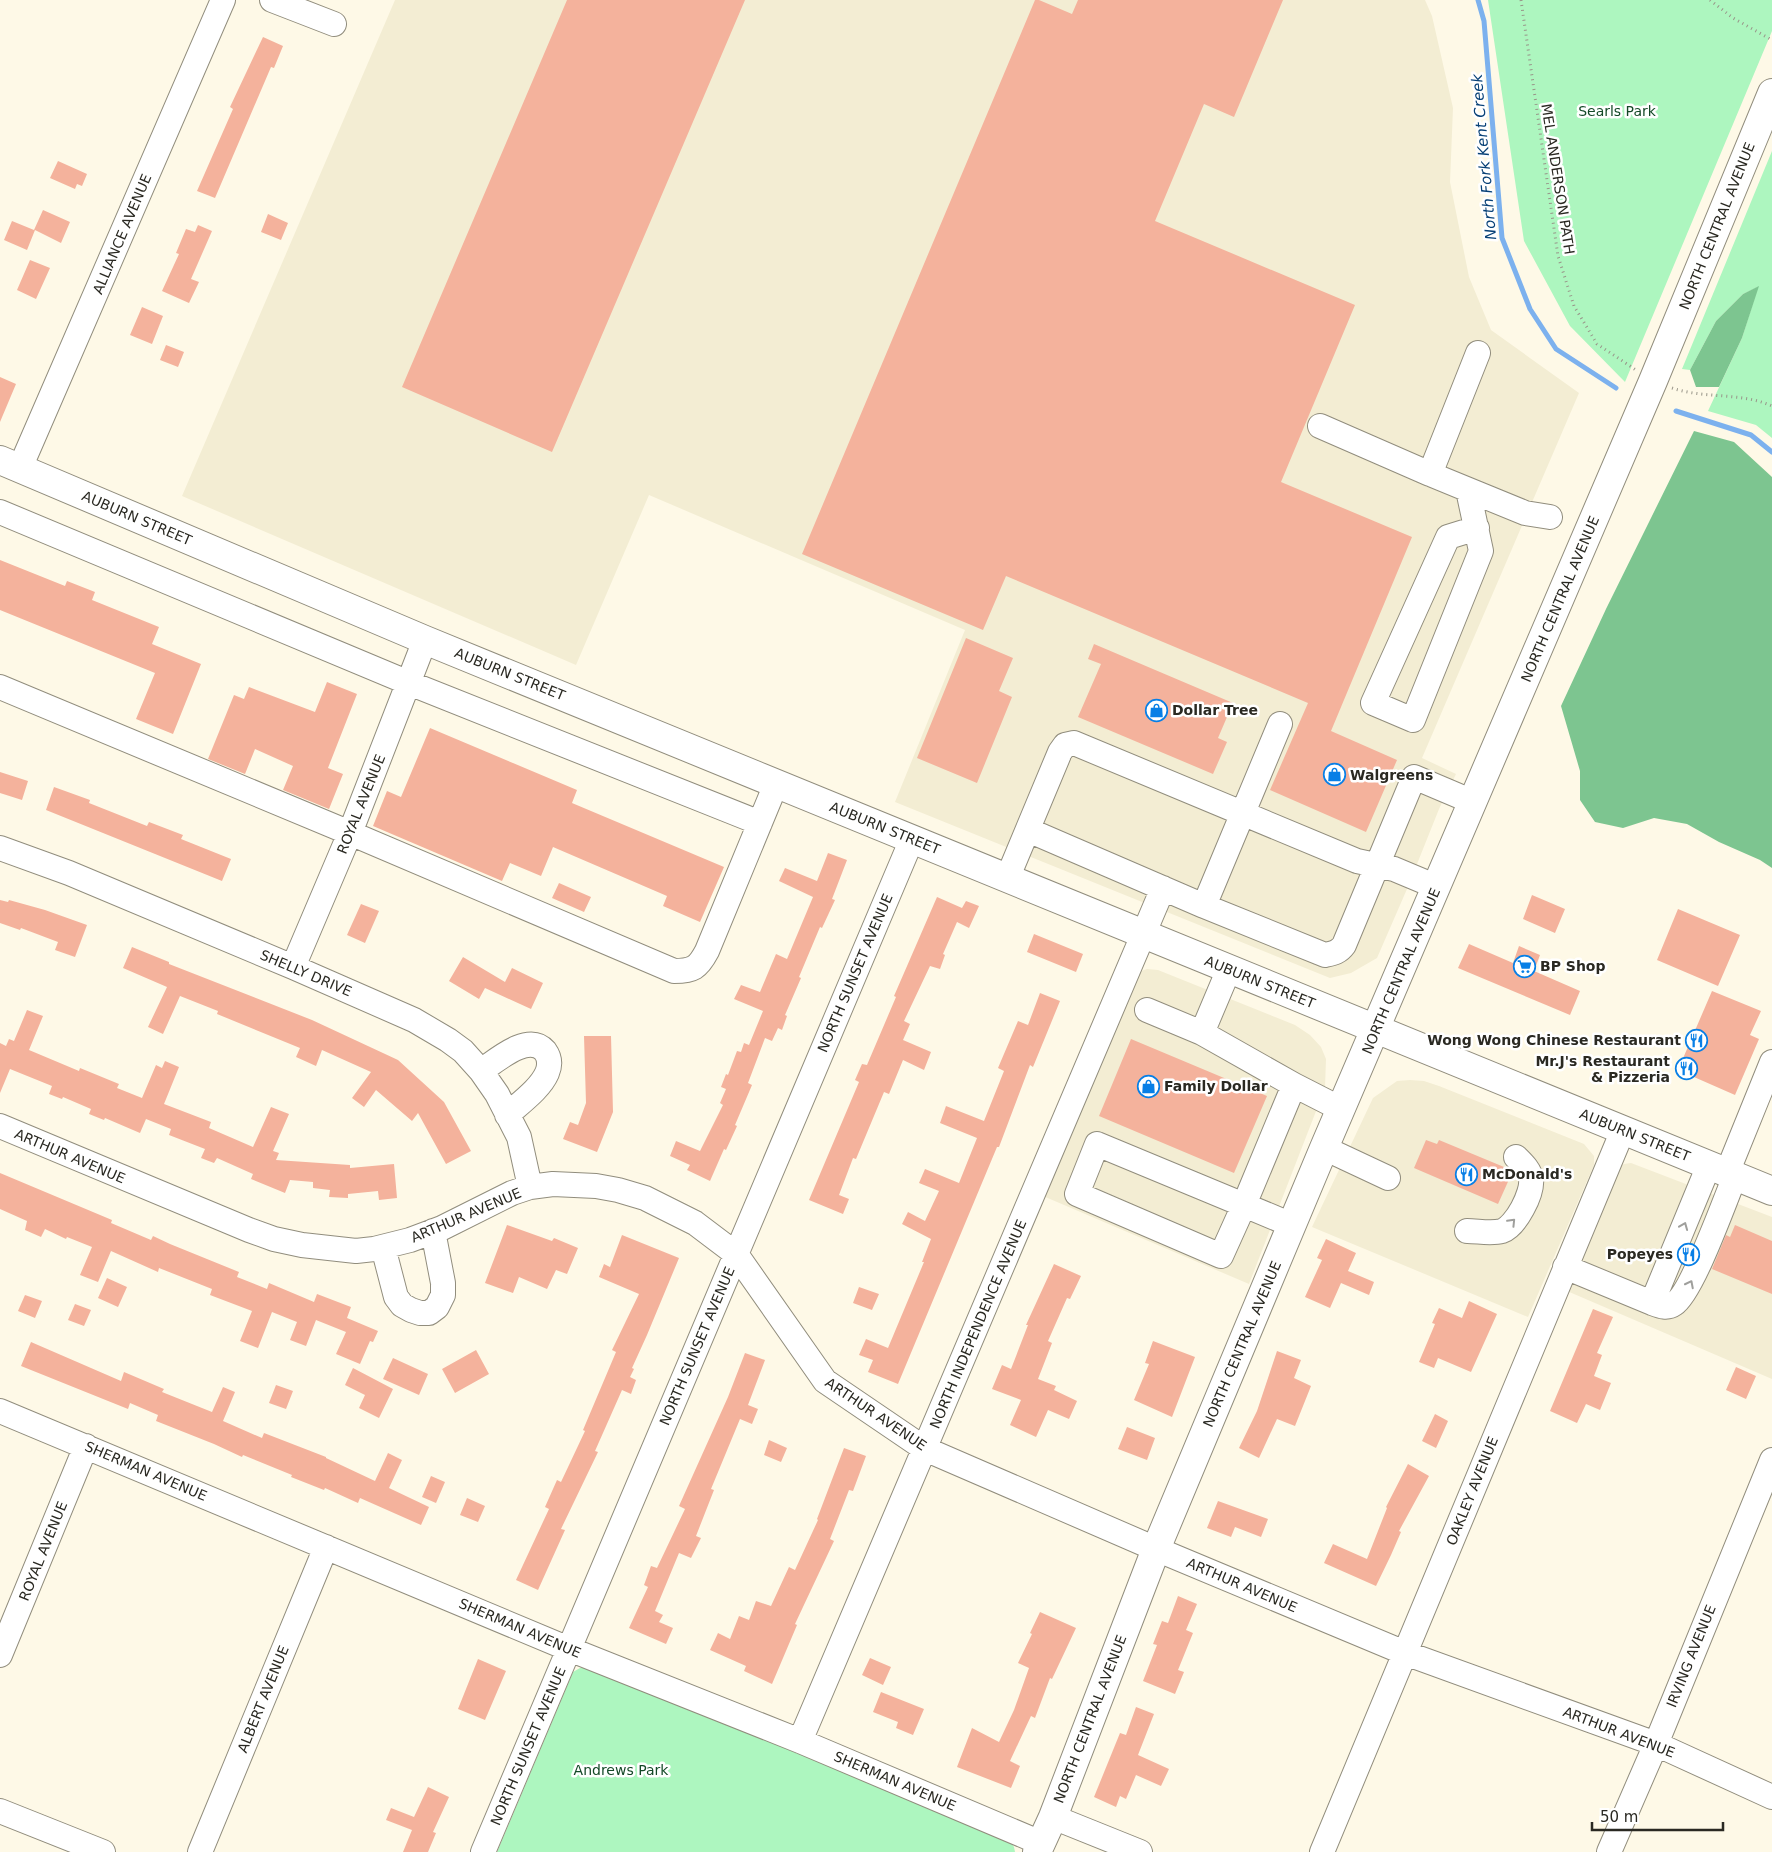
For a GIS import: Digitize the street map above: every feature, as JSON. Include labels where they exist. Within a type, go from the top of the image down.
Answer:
[{"type":"main road","name":"NORTH CENTRAL AVENUE","points":[[1039,1848],[1156,1549],[1324,1148],[1653,381],[1772,93]]},
{"type":"main road","name":"AUBURN STREET","points":[[10,464],[425,640],[1772,1191]]},
{"type":"street","name":"ALLIANCE AVENUE","points":[[10,464],[224,0]]},
{"type":"street","points":[[272,0],[334,24]]},
{"type":"street","points":[[1430,474],[1478,353]]},
{"type":"street","points":[[1320,426],[1524,514],[1550,517]]},
{"type":"street","points":[[1468,490],[1477,528],[1481,551],[1413,720],[1373,703],[1448,537],[1477,528]]},
{"type":"street","points":[[0,512],[409,683],[760,823]]},
{"type":"street","name":"ROYAL AVENUE","points":[[293,967],[350,833],[425,640]]},
{"type":"street","points":[[0,687],[674,971],[685,971],[695,968],[707,951],[776,784]]},
{"type":"street","points":[[1204,906],[1280,724]]},
{"type":"street","points":[[1007,879],[1060,752],[1065,744],[1069,743],[1080,745],[1357,861],[1394,869],[1437,887]]},
{"type":"street","points":[[1028,830],[1204,906],[1325,955],[1336,953],[1344,945],[1414,777],[1473,802]]},
{"type":"street","name":"NORTH SUNSET AVENUE","points":[[483,1852],[912,840]]},
{"type":"street","name":"SHELLY DRIVE","points":[[0,848],[69,872],[293,967],[430,1028],[463,1051],[481,1071],[497,1094],[519,1137],[530,1188]]},
{"type":"street","name":"NORTH INDEPENDENCE AVENUE","points":[[800,1741],[1163,888]]},
{"type":"street","points":[[1202,1033],[1229,969]]},
{"type":"street","points":[[1147,1010],[1202,1033],[1341,1109]]},
{"type":"street","points":[[481,1071],[516,1048],[532,1044],[545,1051],[549,1058],[550,1066],[546,1074],[540,1083],[507,1115]]},
{"type":"street","points":[[1565,1267],[1652,1303],[1724,1171],[1772,1062]]},
{"type":"street","points":[[1292,1226],[1244,1205],[1097,1144],[1077,1194],[1221,1256],[1244,1205],[1294,1085]]},
{"type":"street","name":"ARTHUR AVENUE","points":[[0,1126],[249,1230],[274,1239],[302,1245],[356,1251],[383,1247],[410,1240],[433,1231],[512,1193],[553,1184],[596,1186],[645,1198],[695,1223],[736,1254],[824,1381],[925,1449],[1405,1654],[1656,1744],[1772,1797]]},
{"type":"street","name":"OAKLEY AVENUE","points":[[1322,1852],[1623,1130]]},
{"type":"street","points":[[1324,1148],[1388,1178]]},
{"type":"street","points":[[1467,1231],[1503,1230],[1515,1221],[1531,1186],[1531,1177],[1516,1157]]},
{"type":"street","points":[[383,1247],[396,1298],[402,1306],[420,1313],[429,1313],[437,1307],[443,1295],[443,1283],[433,1231]]},
{"type":"street","name":"SHERMAN AVENUE","points":[[0,1411],[569,1649],[800,1741],[1039,1848]]},
{"type":"street","name":"ROYAL AVENUE","points":[[0,1655],[86,1446]]},
{"type":"street","name":"IRVING AVENUE","points":[[1609,1852],[1656,1744],[1772,1460]]},
{"type":"street","name":"ALBERT AVENUE","points":[[200,1852],[326,1547]]},
{"type":"street","points":[[0,1811],[103,1852]]},
{"type":"street","points":[[1053,1816],[1140,1852]]},
{"type":"path","name":"MEL ANDERSON PATH","points":[[1521,0],[1558,256],[1574,306],[1597,344],[1653,381],[1687,393],[1760,400],[1772,406]]},
{"type":"path","points":[[1710,0],[1733,18],[1772,40]]},
{"type":"shaded area","points":[[395,0],[1425,0],[1432,16],[1453,108],[1450,182],[1469,277],[1491,330],[1579,393],[1422,758],[1456,774],[1439,809],[1377,958],[1351,973],[1330,978],[895,802],[965,630],[649,495],[576,665],[182,496]]},
{"type":"shaded area","points":[[1147,969],[1158,970],[1295,1025],[1310,1035],[1321,1047],[1326,1059],[1325,1088],[1249,1284],[1043,1196],[1134,977]]},
{"type":"shaded area","points":[[1397,1081],[1424,1081],[1439,1086],[1584,1144],[1594,1156],[1594,1165],[1528,1317],[1312,1227],[1373,1098]]},
{"type":"shaded area","points":[[1631,1163],[1772,1217],[1772,1379],[1567,1291],[1618,1168],[1624,1164]]},
{"type":"green space","name":"Searls Park","points":[[1488,0],[1772,0],[1772,31],[1625,382],[1570,326],[1524,241]]},
{"type":"green space","points":[[1772,151],[1772,438],[1756,425],[1708,411],[1742,338],[1758,287],[1743,294],[1716,321],[1690,370],[1682,369]]},
{"type":"green space","points":[[1759,286],[1742,338],[1719,387],[1696,387],[1690,370],[1716,321],[1743,294]]},
{"type":"green space","points":[[1694,431],[1734,442],[1772,477],[1772,868],[1760,860],[1719,842],[1687,824],[1654,818],[1623,828],[1595,822],[1580,800],[1580,771],[1561,706],[1606,609]]},
{"type":"green space","name":"Andrews Park","points":[[588,1667],[1010,1841],[1015,1852],[497,1852],[573,1672],[580,1668]]},
{"type":"building","points":[[567,0],[745,0],[552,452],[402,387]]},
{"type":"building","points":[[1035,0],[1072,14],[1078,0],[1283,0],[1234,117],[1204,104],[1155,221],[1355,305],[1281,482],[1412,537],[1331,731],[1397,760],[1366,832],[1270,790],[1308,703],[1006,576],[983,630],[802,554]]},
{"type":"building","points":[[263,37],[283,46],[274,68],[271,67],[215,198],[197,191],[233,109],[230,107]]},
{"type":"building","points":[[58,161],[87,174],[82,186],[77,184],[75,189],[50,178]]},
{"type":"building","points":[[43,210],[70,222],[61,243],[35,230],[27,250],[4,240],[12,221],[34,230]]},
{"type":"building","points":[[268,214],[288,223],[281,240],[261,232]]},
{"type":"building","points":[[198,225],[212,231],[191,279],[199,282],[189,303],[162,291],[179,254],[176,253],[186,229],[195,232]]},
{"type":"building","points":[[30,260],[50,268],[36,299],[17,290]]},
{"type":"building","points":[[142,307],[163,316],[152,344],[130,335]]},
{"type":"building","points":[[166,345],[184,352],[178,367],[160,360]]},
{"type":"building","points":[[0,377],[16,384],[0,422]]},
{"type":"building","points":[[0,560],[65,586],[67,581],[95,592],[92,600],[159,627],[152,644],[201,664],[173,734],[136,719],[155,673],[0,610]]},
{"type":"building","points":[[966,638],[1013,658],[999,691],[1012,697],[977,783],[917,758]]},
{"type":"building","name":"Dollar Tree","points":[[1094,644],[1233,703],[1218,738],[1227,742],[1213,774],[1078,717],[1101,664],[1088,659]]},
{"type":"building","points":[[327,682],[357,694],[328,768],[343,774],[329,809],[283,790],[293,766],[255,749],[245,774],[208,759],[234,695],[244,699],[249,687],[315,712]]},
{"type":"building","points":[[430,728],[577,790],[572,803],[724,867],[700,922],[663,906],[667,896],[553,847],[541,876],[510,863],[502,881],[373,826],[387,791],[401,797]]},
{"type":"building","points":[[0,772],[28,781],[22,800],[0,793]]},
{"type":"building","points":[[54,787],[90,800],[89,803],[147,826],[149,822],[183,835],[181,839],[231,859],[222,881],[46,810]]},
{"type":"building","points":[[828,853],[847,860],[832,899],[835,900],[822,928],[820,927],[799,977],[801,978],[785,1015],[787,1016],[782,1030],[778,1028],[772,1041],[765,1038],[748,1083],[752,1085],[735,1125],[737,1126],[726,1150],[724,1149],[710,1181],[687,1170],[690,1165],[670,1156],[676,1141],[700,1151],[723,1105],[720,1103],[726,1089],[721,1087],[726,1074],[728,1075],[737,1051],[741,1052],[744,1043],[749,1045],[763,1011],[734,999],[741,985],[760,992],[776,954],[787,959],[813,897],[779,881],[785,868],[817,881]]},
{"type":"building","points":[[559,883],[591,897],[584,912],[552,898]]},
{"type":"building","points":[[1532,895],[1565,909],[1555,933],[1523,919]]},
{"type":"building","points":[[937,897],[962,908],[966,901],[979,906],[969,928],[957,922],[943,954],[945,955],[940,969],[930,966],[904,1021],[910,1024],[903,1040],[931,1052],[924,1070],[903,1060],[889,1094],[884,1092],[856,1159],[853,1158],[839,1195],[849,1199],[843,1214],[809,1200],[859,1082],[855,1080],[862,1064],[867,1065],[896,997],[894,996]]},
{"type":"building","points":[[0,900],[8,902],[9,900],[45,910],[87,925],[75,957],[55,950],[58,942],[21,928],[20,930],[0,923]]},
{"type":"building","points":[[361,904],[379,911],[365,943],[347,935]]},
{"type":"building","points":[[1678,909],[1740,935],[1718,986],[1657,960]]},
{"type":"building","points":[[1034,934],[1083,954],[1076,972],[1027,952]]},
{"type":"building","points":[[1469,944],[1513,963],[1519,946],[1540,955],[1534,971],[1580,991],[1570,1015],[1458,968]]},
{"type":"building","points":[[132,947],[169,962],[169,964],[312,1020],[398,1060],[444,1102],[471,1151],[446,1164],[418,1113],[412,1121],[376,1090],[364,1107],[352,1098],[371,1072],[322,1050],[316,1066],[296,1057],[300,1048],[217,1014],[218,1011],[180,996],[163,1034],[148,1027],[167,987],[123,968]]},
{"type":"building","points":[[463,957],[505,982],[512,968],[543,983],[531,1009],[485,988],[479,999],[449,981]]},
{"type":"building","points":[[1712,991],[1761,1011],[1750,1035],[1759,1039],[1735,1095],[1678,1070]]},
{"type":"building","points":[[1040,993],[1060,1001],[1033,1067],[1030,1065],[999,1147],[997,1147],[898,1384],[868,1372],[873,1360],[859,1355],[866,1339],[888,1348],[924,1262],[922,1262],[931,1239],[902,1224],[908,1212],[925,1221],[939,1191],[919,1183],[925,1169],[959,1183],[977,1138],[940,1123],[946,1106],[984,1121],[1004,1071],[998,1068],[1018,1021],[1028,1025]]},
{"type":"building","points":[[27,1010],[43,1016],[29,1050],[79,1071],[80,1068],[119,1084],[117,1088],[142,1098],[156,1065],[162,1068],[165,1061],[179,1067],[164,1104],[211,1122],[209,1128],[253,1147],[271,1107],[289,1114],[273,1151],[279,1153],[276,1160],[350,1165],[350,1168],[394,1164],[397,1198],[379,1200],[378,1191],[348,1194],[348,1198],[329,1197],[330,1190],[313,1188],[313,1182],[290,1180],[285,1193],[251,1179],[253,1174],[217,1158],[214,1163],[201,1158],[205,1149],[169,1135],[171,1129],[146,1119],[140,1133],[105,1118],[104,1120],[89,1114],[91,1109],[63,1097],[62,1099],[49,1094],[52,1086],[10,1069],[0,1093],[0,1043],[6,1046],[9,1039],[14,1041]]},
{"type":"building","points":[[584,1036],[611,1036],[613,1112],[597,1152],[563,1139],[570,1122],[578,1125],[586,1103]]},
{"type":"building","points":[[1131,1039],[1267,1096],[1234,1173],[1099,1116]]},
{"type":"building","name":"McDonald's","points":[[1426,1140],[1437,1144],[1439,1140],[1504,1167],[1502,1172],[1511,1175],[1498,1204],[1414,1168]]},
{"type":"building","points":[[0,1173],[112,1220],[111,1223],[151,1240],[153,1236],[239,1272],[237,1277],[267,1289],[269,1283],[314,1302],[317,1294],[351,1307],[347,1318],[378,1331],[373,1342],[370,1341],[360,1364],[336,1354],[346,1332],[316,1320],[306,1346],[290,1340],[297,1322],[272,1312],[258,1348],[240,1341],[252,1311],[210,1295],[212,1289],[159,1268],[158,1272],[111,1251],[98,1282],[80,1275],[92,1247],[67,1237],[66,1239],[45,1229],[41,1237],[25,1230],[27,1221],[0,1209]]},
{"type":"building","points":[[507,1225],[552,1241],[554,1238],[578,1248],[567,1274],[556,1270],[547,1289],[519,1277],[513,1293],[485,1283]]},
{"type":"building","points":[[1735,1225],[1772,1241],[1772,1294],[1712,1269],[1726,1235],[1730,1237]]},
{"type":"building","points":[[622,1235],[679,1258],[632,1368],[634,1369],[630,1377],[636,1380],[631,1394],[622,1390],[595,1451],[598,1452],[561,1529],[565,1530],[538,1590],[516,1580],[549,1509],[545,1507],[557,1480],[561,1482],[585,1431],[583,1430],[616,1352],[612,1350],[639,1294],[599,1277],[604,1264],[610,1267]]},
{"type":"building","points":[[1326,1239],[1356,1253],[1348,1271],[1374,1282],[1369,1295],[1341,1283],[1330,1308],[1305,1297],[1322,1260],[1317,1258]]},
{"type":"building","points":[[1054,1264],[1081,1276],[1070,1299],[1067,1298],[1048,1341],[1052,1343],[1038,1379],[1056,1386],[1054,1390],[1077,1401],[1069,1419],[1048,1410],[1036,1437],[1010,1425],[1021,1400],[992,1389],[1002,1365],[1011,1369],[1028,1325],[1026,1325]]},
{"type":"building","points":[[107,1278],[127,1287],[118,1307],[98,1298]]},
{"type":"building","points":[[859,1287],[879,1294],[872,1310],[853,1303]]},
{"type":"building","points":[[25,1295],[42,1301],[35,1318],[18,1311]]},
{"type":"building","points":[[1469,1301],[1497,1314],[1471,1372],[1438,1358],[1434,1368],[1419,1362],[1435,1324],[1432,1323],[1439,1308],[1462,1318]]},
{"type":"building","points":[[75,1304],[91,1310],[84,1326],[68,1320]]},
{"type":"building","points":[[1593,1309],[1613,1317],[1597,1353],[1602,1355],[1594,1376],[1611,1383],[1600,1410],[1586,1404],[1577,1423],[1550,1411]]},
{"type":"building","points":[[1153,1341],[1195,1357],[1172,1417],[1134,1400],[1149,1364],[1145,1363]]},
{"type":"building","points":[[31,1342],[121,1381],[124,1372],[164,1389],[162,1392],[212,1412],[223,1387],[235,1392],[223,1421],[262,1438],[264,1433],[326,1457],[375,1481],[388,1453],[402,1460],[389,1488],[429,1507],[421,1525],[360,1498],[358,1503],[325,1488],[324,1490],[291,1477],[292,1475],[243,1455],[242,1457],[156,1421],[158,1415],[130,1403],[128,1409],[21,1366]]},
{"type":"building","points":[[476,1350],[489,1374],[455,1393],[442,1369]]},
{"type":"building","points":[[1277,1351],[1301,1360],[1294,1378],[1311,1386],[1295,1426],[1277,1419],[1259,1458],[1239,1448],[1257,1411]]},
{"type":"building","points":[[745,1353],[765,1360],[748,1405],[758,1409],[752,1424],[740,1419],[711,1489],[714,1490],[696,1536],[701,1538],[691,1558],[679,1553],[655,1611],[663,1615],[659,1622],[673,1628],[666,1644],[629,1628],[648,1587],[644,1585],[651,1566],[657,1568],[685,1509],[679,1506],[728,1397]]},
{"type":"building","points":[[393,1358],[428,1374],[419,1395],[383,1379]]},
{"type":"building","points":[[1736,1367],[1756,1376],[1746,1399],[1726,1390]]},
{"type":"building","points":[[353,1368],[393,1389],[379,1418],[359,1408],[365,1395],[345,1385]]},
{"type":"building","points":[[276,1385],[293,1391],[286,1409],[269,1403]]},
{"type":"building","points":[[1435,1414],[1448,1421],[1436,1448],[1422,1441]]},
{"type":"building","points":[[1127,1427],[1155,1438],[1147,1460],[1118,1449]]},
{"type":"building","points":[[769,1440],[787,1448],[781,1462],[764,1455]]},
{"type":"building","points":[[844,1448],[866,1456],[853,1491],[849,1490],[830,1539],[834,1541],[795,1624],[797,1625],[772,1684],[744,1671],[746,1666],[710,1650],[718,1633],[730,1639],[739,1616],[749,1620],[756,1601],[771,1606],[789,1567],[795,1570],[818,1520]]},
{"type":"building","points":[[1408,1464],[1429,1476],[1399,1531],[1401,1532],[1376,1586],[1324,1563],[1333,1544],[1367,1559],[1386,1507]]},
{"type":"building","points":[[431,1476],[445,1482],[436,1503],[422,1497]]},
{"type":"building","points":[[467,1498],[485,1506],[478,1522],[460,1515]]},
{"type":"building","points":[[1218,1501],[1268,1519],[1261,1537],[1235,1527],[1231,1537],[1207,1528]]},
{"type":"building","points":[[1178,1596],[1197,1604],[1186,1630],[1193,1633],[1178,1670],[1184,1672],[1175,1694],[1143,1681],[1157,1645],[1153,1644],[1162,1621],[1168,1623]]},
{"type":"building","points":[[1040,1612],[1076,1628],[1052,1679],[1050,1678],[1035,1718],[1031,1716],[1010,1761],[1020,1766],[1011,1788],[957,1767],[972,1728],[999,1742],[1014,1710],[1029,1668],[1018,1663]]},
{"type":"building","points":[[870,1658],[891,1667],[883,1685],[862,1675]]},
{"type":"building","points":[[478,1659],[506,1671],[485,1720],[458,1709]]},
{"type":"building","points":[[881,1692],[924,1709],[913,1735],[896,1728],[898,1722],[873,1712]]},
{"type":"building","points":[[1136,1707],[1154,1714],[1138,1755],[1169,1769],[1161,1786],[1136,1775],[1126,1799],[1120,1796],[1116,1807],[1094,1797],[1120,1733],[1126,1735]]},
{"type":"building","points":[[428,1787],[449,1797],[433,1832],[436,1833],[428,1852],[403,1852],[412,1830],[386,1820],[391,1808],[414,1817]]},
{"type":"waterway","name":"North Fork Kent Creek","points":[[1478,0],[1484,21],[1502,238],[1530,309],[1556,349],[1616,388]]},
{"type":"waterway","name":"North Fork Kent Creek","points":[[1676,411],[1751,435],[1772,452]]},
{"type":"place","name":"Dollar Tree","points":[[1156,710]]},
{"type":"place","name":"Walgreens","points":[[1334,775]]},
{"type":"place","name":"BP Shop","points":[[1524,966]]},
{"type":"place","name":"Wong Wong Chinese Restaurant","points":[[1697,1040]]},
{"type":"place","name":"Mr.J's Restaurant & Pizzeria","points":[[1686,1069]]},
{"type":"place","name":"Family Dollar","points":[[1148,1086]]},
{"type":"place","name":"McDonald's","points":[[1466,1174]]},
{"type":"place","name":"Popeyes","points":[[1689,1254]]}]
